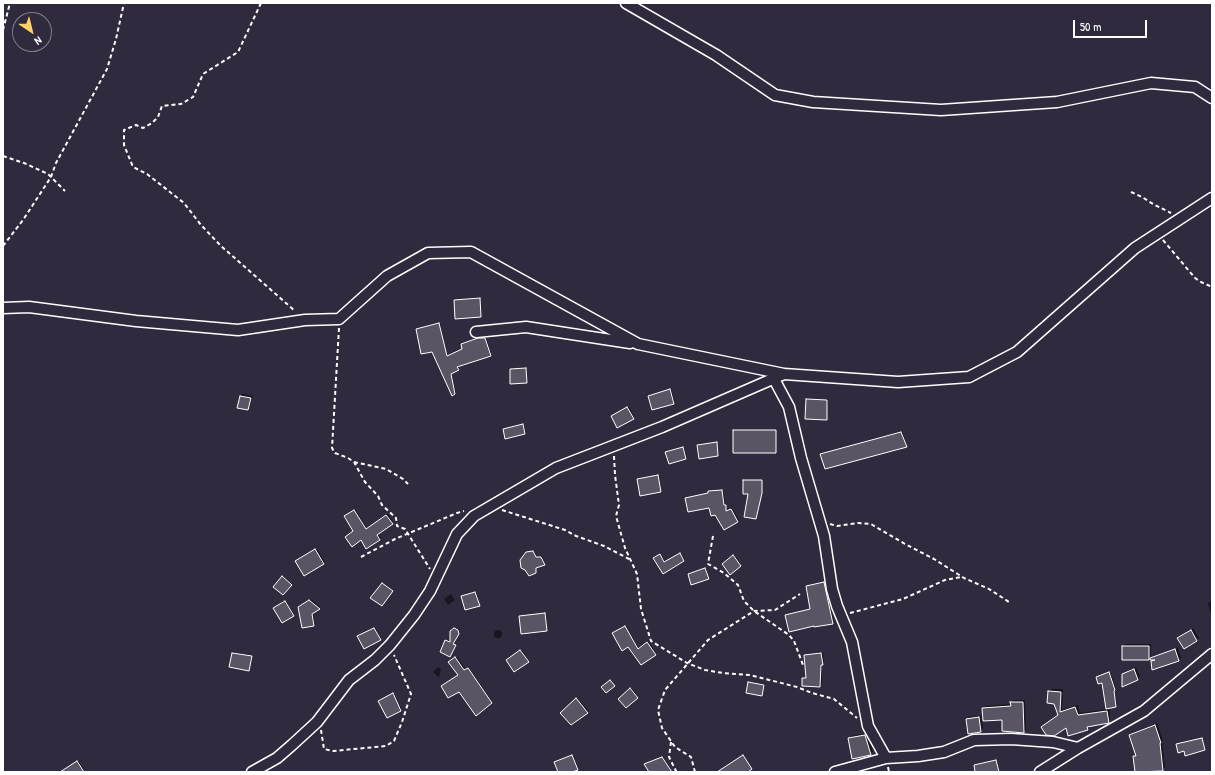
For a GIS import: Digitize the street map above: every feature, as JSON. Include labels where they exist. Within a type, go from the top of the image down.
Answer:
[{"type":"street","points":[[626,3],[716,55],[774,95],[813,102],[941,110],[1057,102],[1151,84],[1194,87],[1212,98]]},
{"type":"street","points":[[476,332],[526,328],[638,344],[784,374],[898,382],[969,377],[1017,352],[1135,248],[1211,201]]},
{"type":"street","points":[[3,308],[29,307],[136,320],[238,330],[305,320],[339,318],[388,276],[428,253],[471,252],[638,344]]},
{"type":"street","points":[[252,772],[277,758],[319,719],[349,680],[375,660],[390,646],[414,616],[430,591],[457,534],[474,516],[556,468],[684,418],[784,374]]},
{"type":"street","points":[[774,379],[789,407],[801,458],[824,536],[832,589],[852,642],[868,726],[886,758]]},
{"type":"street","points":[[1040,772],[1078,748],[1144,711],[1212,654]]},
{"type":"street","points":[[835,772],[886,758],[918,756],[944,752],[974,740],[1011,739],[1053,742],[1078,748]]},
{"type":"path","points":[[3,30],[10,3]]},
{"type":"path","points":[[3,246],[23,220],[51,177],[56,163],[107,69],[116,39],[124,3]]},
{"type":"path","points":[[261,3],[238,52],[203,74],[193,97],[181,104],[162,106],[158,117],[152,124],[143,128],[136,125],[124,130],[124,145],[134,167],[152,178],[184,203],[201,225],[221,246],[305,320]]},
{"type":"path","points":[[3,156],[24,163],[48,174],[65,191]]},
{"type":"path","points":[[1131,192],[1180,219]]},
{"type":"path","points":[[1158,233],[1195,278],[1212,287]]},
{"type":"path","points":[[339,318],[332,448],[335,454],[348,458],[354,462],[386,470],[403,478],[408,484]]},
{"type":"path","points":[[612,446],[619,505],[616,516],[625,548],[637,574],[642,609],[651,641],[688,663],[705,670],[750,675],[797,687],[834,699],[868,726]]},
{"type":"path","points":[[354,462],[365,482],[378,496],[382,505],[396,518],[397,526],[405,529],[427,562],[436,580]]},
{"type":"path","points":[[494,505],[502,510],[564,530],[604,546],[630,559]]},
{"type":"path","points":[[361,557],[408,534],[464,511]]},
{"type":"path","points":[[820,523],[837,526],[858,523],[871,524],[1009,602]]},
{"type":"path","points":[[713,536],[708,564],[724,573],[738,585],[744,601],[754,611],[789,635],[794,641],[803,665]]},
{"type":"path","points":[[841,616],[903,599],[945,580],[963,576]]},
{"type":"path","points":[[695,772],[691,757],[676,748],[662,728],[658,710],[665,690],[708,640],[754,611],[775,610],[800,594]]},
{"type":"path","points":[[319,719],[324,749],[333,751],[370,748],[386,746],[394,741],[411,694],[390,646]]},
{"type":"path","points":[[671,741],[669,757],[676,771],[675,772]]},
{"type":"building","points":[[480,298],[481,317],[455,319],[454,300]]},
{"type":"building","points":[[439,323],[447,356],[462,349],[461,344],[478,338],[485,338],[491,356],[457,367],[459,370],[451,374],[455,394],[452,396],[432,352],[421,354],[416,329]]},
{"type":"building","points":[[526,368],[527,383],[510,384],[510,369]]},
{"type":"building","points":[[670,389],[674,404],[652,410],[648,396]]},
{"type":"building","points":[[240,396],[251,398],[248,410],[237,408]]},
{"type":"building","points":[[806,399],[827,400],[827,420],[805,419]]},
{"type":"building","points":[[627,407],[634,419],[617,428],[611,416]]},
{"type":"building","points":[[523,424],[525,434],[505,439],[503,429]]},
{"type":"building","points":[[733,430],[776,430],[776,453],[733,453]]},
{"type":"building","points":[[901,432],[907,447],[825,469],[820,454]]},
{"type":"building","points":[[717,442],[718,456],[699,459],[697,445]]},
{"type":"building","points":[[683,447],[686,459],[669,464],[665,452]]},
{"type":"building","points":[[658,475],[661,492],[640,496],[637,479]]},
{"type":"building","points":[[743,480],[762,480],[762,493],[756,519],[744,517],[748,494],[743,494]]},
{"type":"building","points":[[722,490],[726,511],[731,509],[738,522],[724,530],[715,515],[711,516],[709,508],[688,512],[685,498],[708,493],[708,491]]},
{"type":"building","points":[[354,510],[366,529],[386,515],[393,524],[377,535],[380,540],[366,549],[361,540],[352,547],[345,537],[353,531],[344,516]]},
{"type":"building","points":[[315,549],[324,564],[304,576],[295,561]]},
{"type":"building","points":[[533,551],[536,557],[541,557],[545,565],[536,568],[536,573],[529,576],[525,570],[521,568],[520,560],[526,552]]},
{"type":"building","points":[[680,553],[684,561],[663,574],[653,558],[660,554],[664,562]]},
{"type":"building","points":[[733,555],[741,566],[730,575],[722,564]]},
{"type":"building","points":[[705,568],[709,579],[691,585],[688,574]]},
{"type":"building","points":[[282,576],[292,585],[283,595],[273,587]]},
{"type":"building","points":[[824,582],[833,624],[814,626],[789,632],[785,615],[810,609],[806,586]]},
{"type":"building","points":[[382,583],[393,591],[382,606],[370,598]]},
{"type":"building","points":[[475,592],[480,606],[465,610],[461,596]]},
{"type":"building","points":[[309,600],[320,609],[312,614],[314,626],[302,628],[298,607]]},
{"type":"building","points":[[285,601],[294,616],[282,623],[273,608]]},
{"type":"building","points":[[545,613],[547,631],[521,634],[519,616]]},
{"type":"building","points":[[625,626],[638,649],[647,642],[656,655],[641,665],[628,647],[622,651],[612,633]]},
{"type":"building","points":[[374,628],[381,640],[364,649],[357,636]]},
{"type":"building","points":[[454,628],[458,630],[459,634],[453,644],[456,645],[450,657],[440,652],[445,640],[450,642],[450,631]]},
{"type":"building","points":[[1191,630],[1197,641],[1184,649],[1177,638]]},
{"type":"building","points":[[1122,646],[1149,646],[1149,660],[1122,660]]},
{"type":"building","points":[[1175,649],[1179,661],[1152,670],[1151,661],[1155,660],[1150,660],[1150,658]]},
{"type":"building","points":[[520,650],[529,662],[514,672],[506,660]]},
{"type":"building","points":[[232,653],[252,656],[249,671],[229,667]]},
{"type":"building","points":[[821,653],[823,665],[821,665],[820,687],[802,686],[802,678],[806,678],[804,655]]},
{"type":"building","points":[[455,657],[464,670],[468,668],[492,703],[476,716],[459,692],[448,698],[441,686],[458,675],[448,662]]},
{"type":"building","points":[[1134,669],[1138,680],[1122,687],[1122,674]]},
{"type":"building","points":[[1109,672],[1115,690],[1116,707],[1106,709],[1102,683],[1098,684],[1096,677]]},
{"type":"building","points":[[610,680],[615,686],[606,693],[601,687]]},
{"type":"building","points":[[748,682],[764,685],[762,696],[746,693]]},
{"type":"building","points":[[630,688],[638,698],[626,708],[618,699]]},
{"type":"building","points":[[1048,691],[1061,692],[1060,712],[1075,707],[1078,715],[1107,711],[1109,723],[1087,727],[1088,730],[1068,736],[1066,728],[1054,736],[1046,735],[1041,727],[1058,715],[1054,704],[1047,703]]},
{"type":"building","points":[[393,693],[401,711],[387,718],[378,701]]},
{"type":"building","points":[[576,698],[588,713],[571,725],[560,713]]},
{"type":"building","points":[[1010,702],[1023,702],[1024,733],[1002,731],[1002,720],[983,721],[982,708],[1011,706]]},
{"type":"building","points":[[979,717],[981,732],[968,734],[966,719]]},
{"type":"building","points":[[1155,725],[1161,743],[1163,771],[1135,772],[1133,756],[1136,756],[1129,735]]},
{"type":"building","points":[[865,735],[871,755],[852,759],[848,738]]},
{"type":"building","points":[[1202,738],[1205,750],[1185,756],[1184,751],[1178,753],[1176,744]]},
{"type":"building","points":[[572,755],[578,770],[572,772],[558,772],[554,762]]},
{"type":"building","points":[[743,755],[752,769],[748,772],[717,772]]},
{"type":"building","points":[[662,757],[672,772],[649,772],[644,764]]},
{"type":"building","points":[[996,760],[999,772],[975,772],[974,765]]},
{"type":"building","points":[[77,761],[84,772],[60,772]]}]
